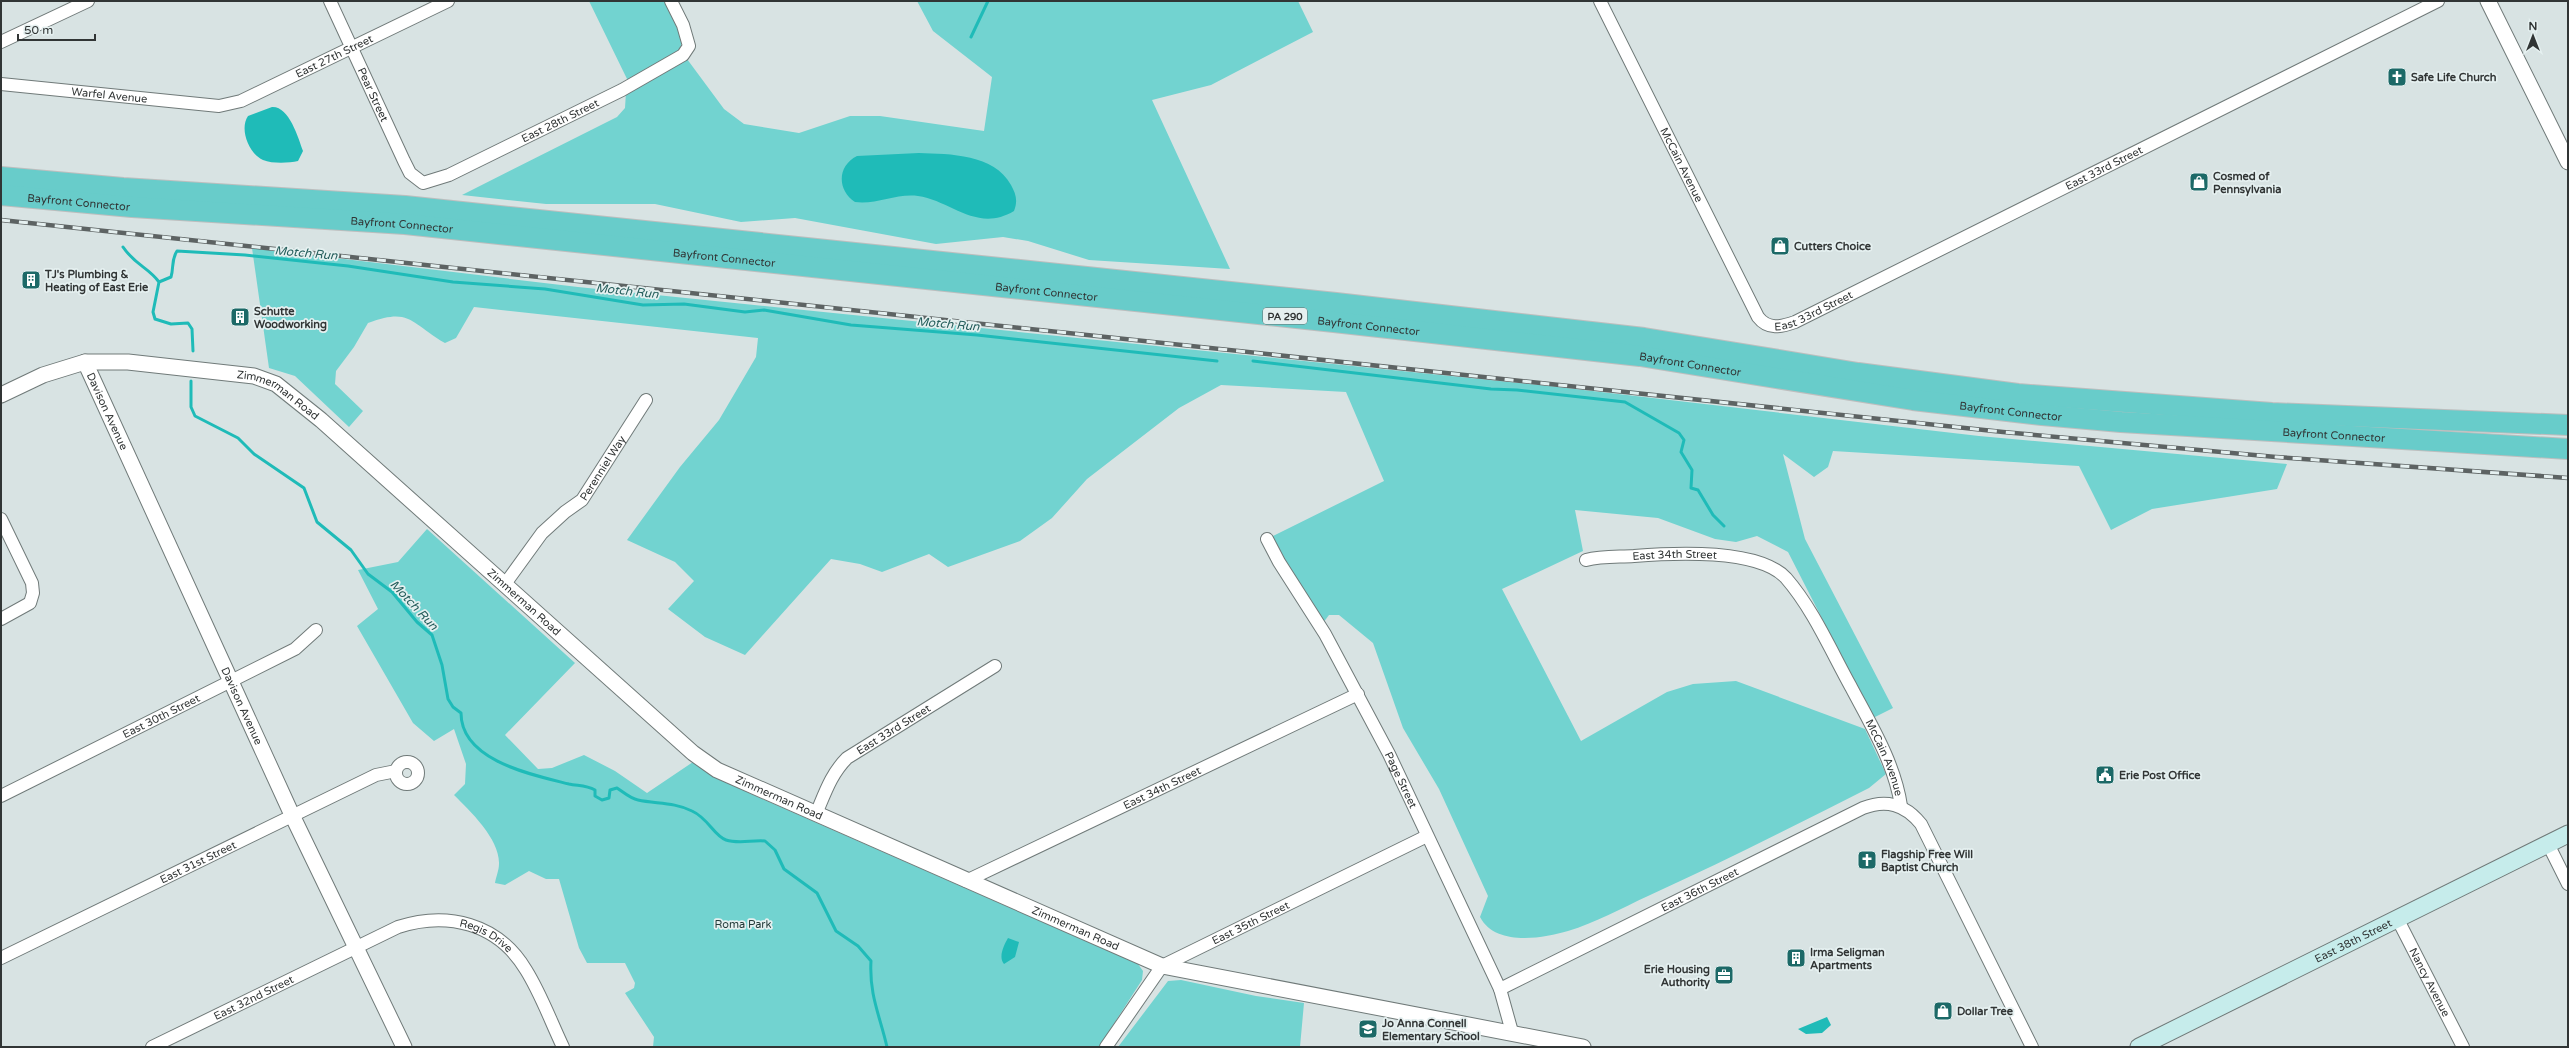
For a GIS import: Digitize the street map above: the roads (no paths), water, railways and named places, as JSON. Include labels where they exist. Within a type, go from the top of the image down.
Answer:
[{"type":"highway","name":"Bayfront Connector","points":[[1,177],[130,188],[272,196],[427,208],[1336,303],[1644,338],[1858,373],[2018,394],[2272,413],[2568,425]]},
{"type":"highway","name":"Bayfront Connector","points":[[1,195],[132,207],[413,224],[1326,321],[1640,356],[1807,384],[1987,409],[2121,422],[2433,442],[2568,448]]},
{"type":"highway","points":[[2433,442],[2522,435],[2568,435]]},
{"type":"main road","name":"East 38th Street","points":[[2138,1047],[2568,834]]},
{"type":"street","points":[[1,42],[88,1]]},
{"type":"street","name":"Pear Street","points":[[330,1],[410,173],[423,182]]},
{"type":"street","name":"East 27th Street","points":[[219,106],[241,100],[448,1]]},
{"type":"street","name":"East 28th Street","points":[[423,182],[449,175],[622,90],[683,55],[689,46],[683,25],[671,1]]},
{"type":"street","name":"McCain Avenue","points":[[1600,1],[1758,317],[1768,326]]},
{"type":"street","name":"East 33rd Street","points":[[1768,326],[1785,325],[1795,322],[2438,1]]},
{"type":"street","points":[[2488,1],[2568,162]]},
{"type":"street","name":"Warfel Avenue","points":[[1,84],[219,106]]},
{"type":"street","points":[[1,395],[43,375],[85,362]]},
{"type":"street","name":"Zimmerman Road","points":[[85,362],[128,362],[247,375],[276,384],[321,420],[705,762],[716,770],[1162,966],[1512,1032],[1583,1047]]},
{"type":"street","name":"Davison Avenue","points":[[85,362],[292,816],[404,1047]]},
{"type":"street","name":"Perenniel Way","points":[[505,584],[542,533],[565,512],[582,500],[646,400]]},
{"type":"street","points":[[1,520],[32,582],[33,588],[30,603],[1,619]]},
{"type":"street","name":"Page Street","points":[[1267,539],[1279,562],[1325,634],[1358,694],[1500,989],[1512,1032]]},
{"type":"street","name":"East 34th Street","points":[[1586,560],[1603,556],[1696,553],[1719,555],[1762,565]]},
{"type":"street","name":"McCain Avenue","points":[[1762,565],[1785,577],[1820,629],[1866,716],[1893,773],[1901,806],[1912,812],[1921,824],[2032,1047]]},
{"type":"street","name":"East 30th Street","points":[[1,796],[232,682],[295,649],[316,630]]},
{"type":"street","name":"East 33rd Street","points":[[816,814],[836,769],[847,758],[995,666]]},
{"type":"street","name":"East 34th Street","points":[[966,881],[1358,694]]},
{"type":"street","name":"East 31st Street","points":[[1,958],[376,775],[396,771]]},
{"type":"street","name":"East 36th Street","points":[[1500,989],[1862,808],[1880,802],[1901,806]]},
{"type":"street","name":"East 35th Street","points":[[1106,1047],[1162,966],[1427,836]]},
{"type":"street","points":[[2548,844],[2568,884]]},
{"type":"street","name":"Nancy Avenue","points":[[2397,918],[2463,1047]]},
{"type":"street","name":"Regis Drive","points":[[356,948],[398,927],[429,919],[460,921],[484,930],[504,944],[526,969],[563,1047]]},
{"type":"street","name":"East 32nd Street","points":[[152,1047],[356,948]]},
{"type":"waterway","points":[[971,37],[988,1]]},
{"type":"waterway","points":[[123,247],[132,258],[159,282]]},
{"type":"waterway","name":"Motch Run","points":[[159,282],[171,277],[174,257],[177,251],[245,255],[348,266],[453,282],[545,289],[643,305],[684,304],[745,312],[764,310],[851,325],[977,335],[1217,361]]},
{"type":"waterway","name":"Motch Run","points":[[159,282],[153,312],[155,319],[171,324],[188,323],[192,329],[193,351]]},
{"type":"waterway","points":[[1253,361],[1491,389],[1517,390],[1625,402],[1679,433],[1684,440],[1681,452],[1692,470],[1691,488],[1698,490],[1713,515],[1724,526]]},
{"type":"waterway","name":"Motch Run","points":[[191,381],[191,407],[195,416],[238,438],[254,454],[304,488],[317,522],[351,550],[368,574],[392,592],[417,622],[432,635],[442,665],[448,699],[453,707],[461,713],[464,729],[473,743],[486,754],[519,770],[569,784],[592,788],[595,790],[595,796],[602,800],[609,798],[610,790],[617,788],[635,799],[678,806],[692,811],[698,814],[718,835],[726,840],[735,842],[765,841],[775,850],[784,869],[817,893],[836,931],[858,946],[871,961],[873,995],[887,1047]]},
{"type":"railway","points":[[1,220],[2003,432],[2276,457],[2568,478]]},
{"type":"place","name":"Safe Life Church","points":[[2397,77]]},
{"type":"place","name":"Cosmed of Pennsylvania","points":[[2199,182]]},
{"type":"place","name":"Cutters Choice","points":[[1780,246]]},
{"type":"place","name":"TJ's Plumbing & Heating of East Erie","points":[[31,280]]},
{"type":"place","name":"Schutte Woodworking","points":[[240,317]]},
{"type":"place","name":"Erie Post Office","points":[[2105,775]]},
{"type":"place","name":"Flagship Free Will Baptist Church","points":[[1867,860]]},
{"type":"place","name":"Irma Seligman Apartments","points":[[1796,958]]},
{"type":"place","name":"Erie Housing Authority","points":[[1724,975]]},
{"type":"place","name":"Dollar Tree","points":[[1943,1011]]},
{"type":"place","name":"Jo Anna Connell Elementary School","points":[[1368,1029]]},
{"type":"park label","name":"Roma Park","points":[[743,924]]}]
